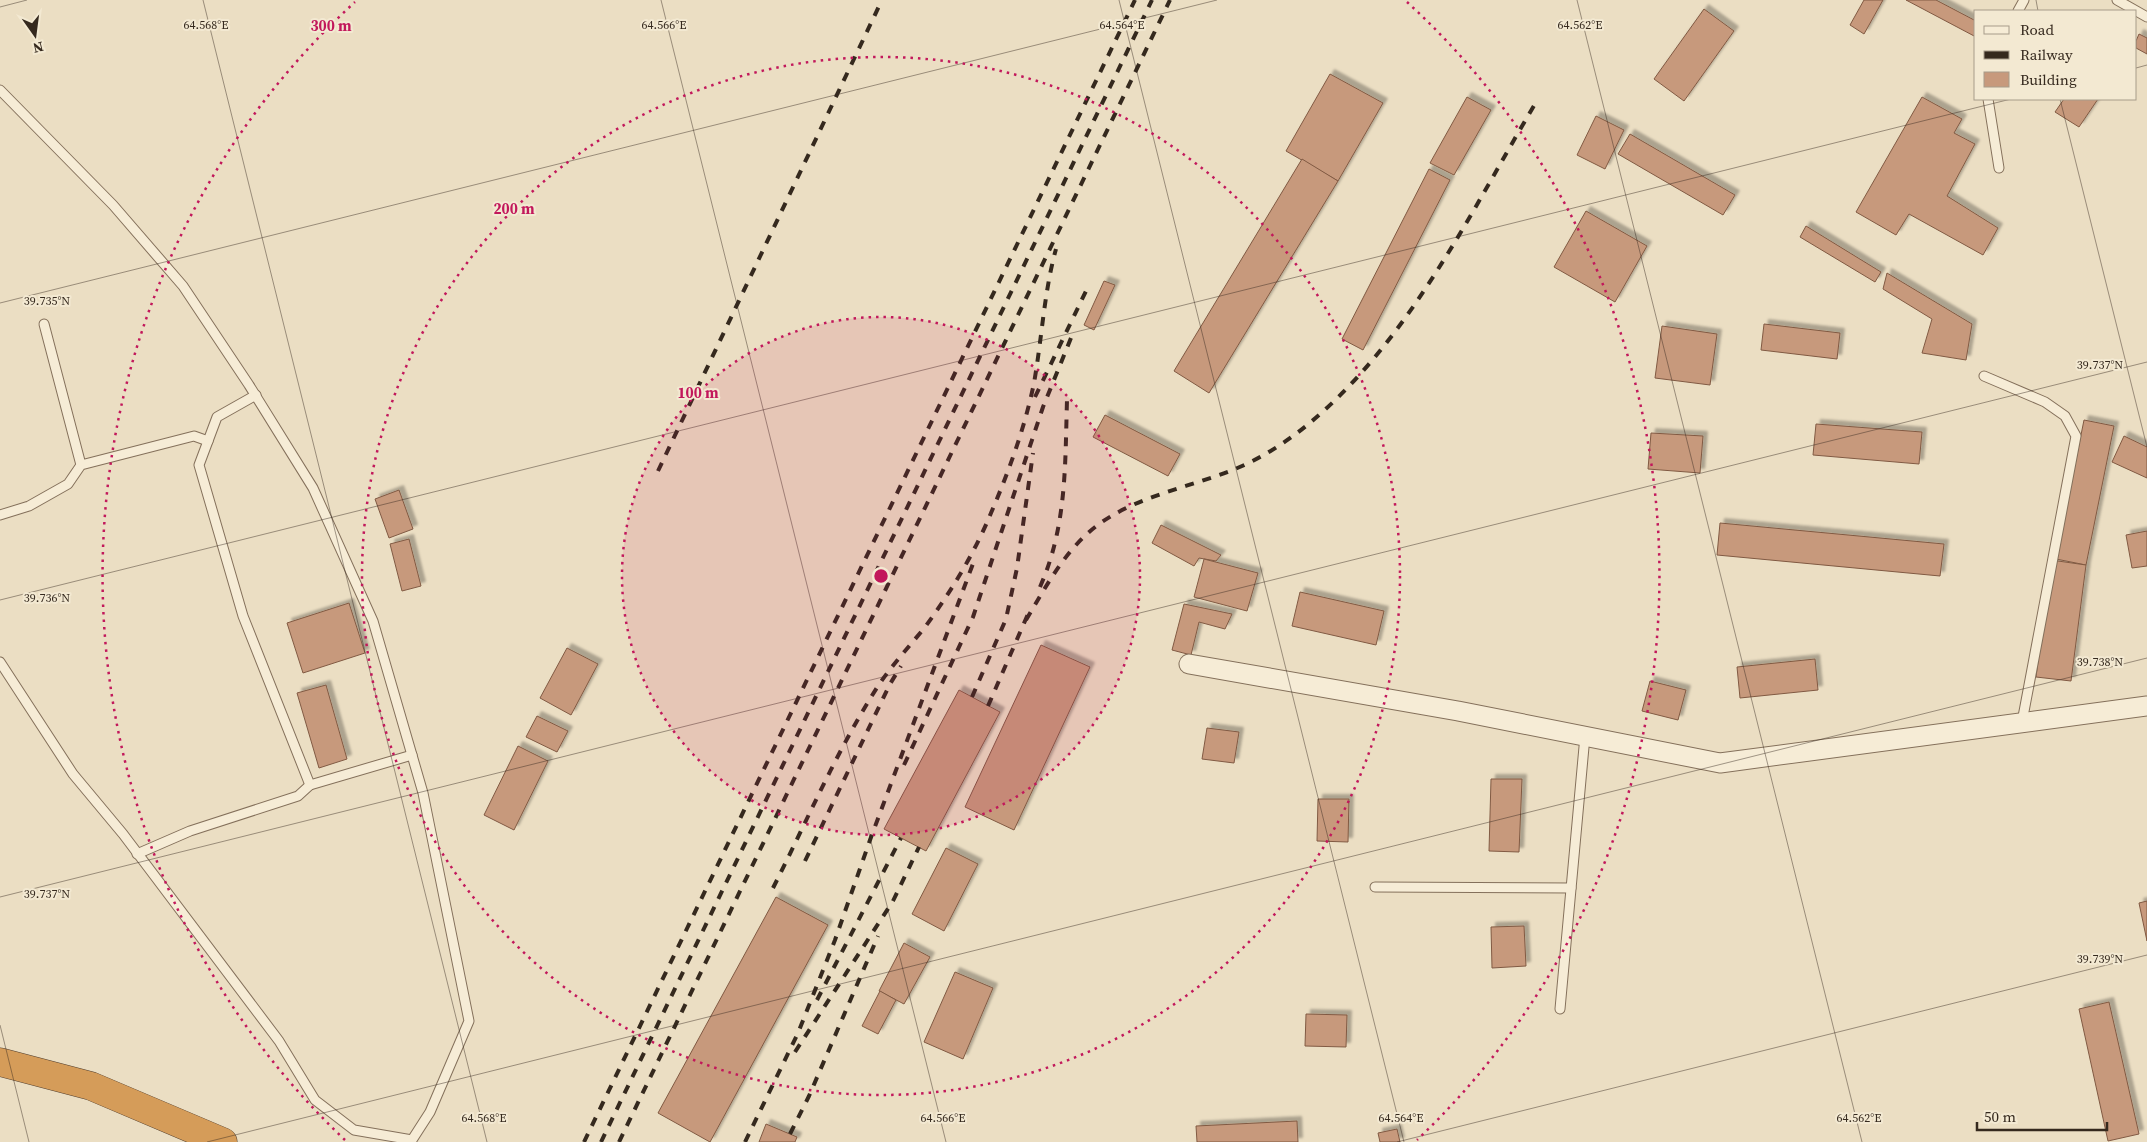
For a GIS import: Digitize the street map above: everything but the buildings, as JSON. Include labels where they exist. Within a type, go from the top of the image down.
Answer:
[{"type":"highway","points":[[0,1062],[90,1086],[223,1142]]},
{"type":"highway","points":[[0,1076],[71,1092],[186,1142]]},
{"type":"street","points":[[1189,664],[1458,711],[1720,763],[2147,706]]},
{"type":"lane","points":[[2116,0],[2134,10]]},
{"type":"lane","points":[[0,90],[113,205],[184,286],[256,395],[313,488],[373,621],[423,793],[470,1022],[430,1112],[412,1140],[354,1130],[315,1100],[279,1041],[137,854],[73,774],[0,662]]},
{"type":"lane","points":[[1988,100],[1998,168]]},
{"type":"lane","points":[[44,324],[80,465]]},
{"type":"lane","points":[[1984,376],[2045,402],[2065,416],[2076,436],[2022,722]]},
{"type":"lane","points":[[256,395],[216,417],[199,465],[243,616],[310,785]]},
{"type":"lane","points":[[0,515],[29,506],[68,484],[80,465],[194,436],[208,441]]},
{"type":"lane","points":[[1560,1009],[1585,736]]},
{"type":"lane","points":[[137,854],[190,831],[298,796],[310,785],[412,755]]},
{"type":"lane","points":[[1375,887],[1572,888]]},
{"type":"railway","points":[[658,471],[882,0]]},
{"type":"railway","points":[[584,1142],[1135,0]]},
{"type":"railway","points":[[601,1142],[1152,0]]},
{"type":"railway","points":[[619,1142],[1170,0]]},
{"type":"railway","points":[[1026,620],[1068,554],[1102,522],[1150,498],[1235,469],[1254,460],[1306,426],[1342,393],[1376,356],[1434,276],[1535,104]]},
{"type":"railway","points":[[773,888],[836,760],[863,710],[883,678],[925,627],[944,600],[962,572],[985,528],[1010,465],[1030,399],[1056,249]]},
{"type":"railway","points":[[1035,397],[1086,291]]},
{"type":"railway","points":[[904,765],[973,617],[1043,407],[1071,338]]},
{"type":"railway","points":[[1040,587],[1049,564],[1060,518],[1065,472],[1067,400]]},
{"type":"railway","points":[[972,697],[1006,619],[1017,568],[1033,453]]},
{"type":"railway","points":[[745,1142],[798,1033],[835,940],[870,840],[974,561]]},
{"type":"railway","points":[[988,706],[1028,614]]},
{"type":"railway","points":[[805,861],[890,684],[901,666]]},
{"type":"railway","points":[[817,1000],[901,838]]},
{"type":"railway","points":[[795,1052],[893,901],[919,847]]},
{"type":"railway","points":[[790,1134],[809,1096],[878,936]]}]
